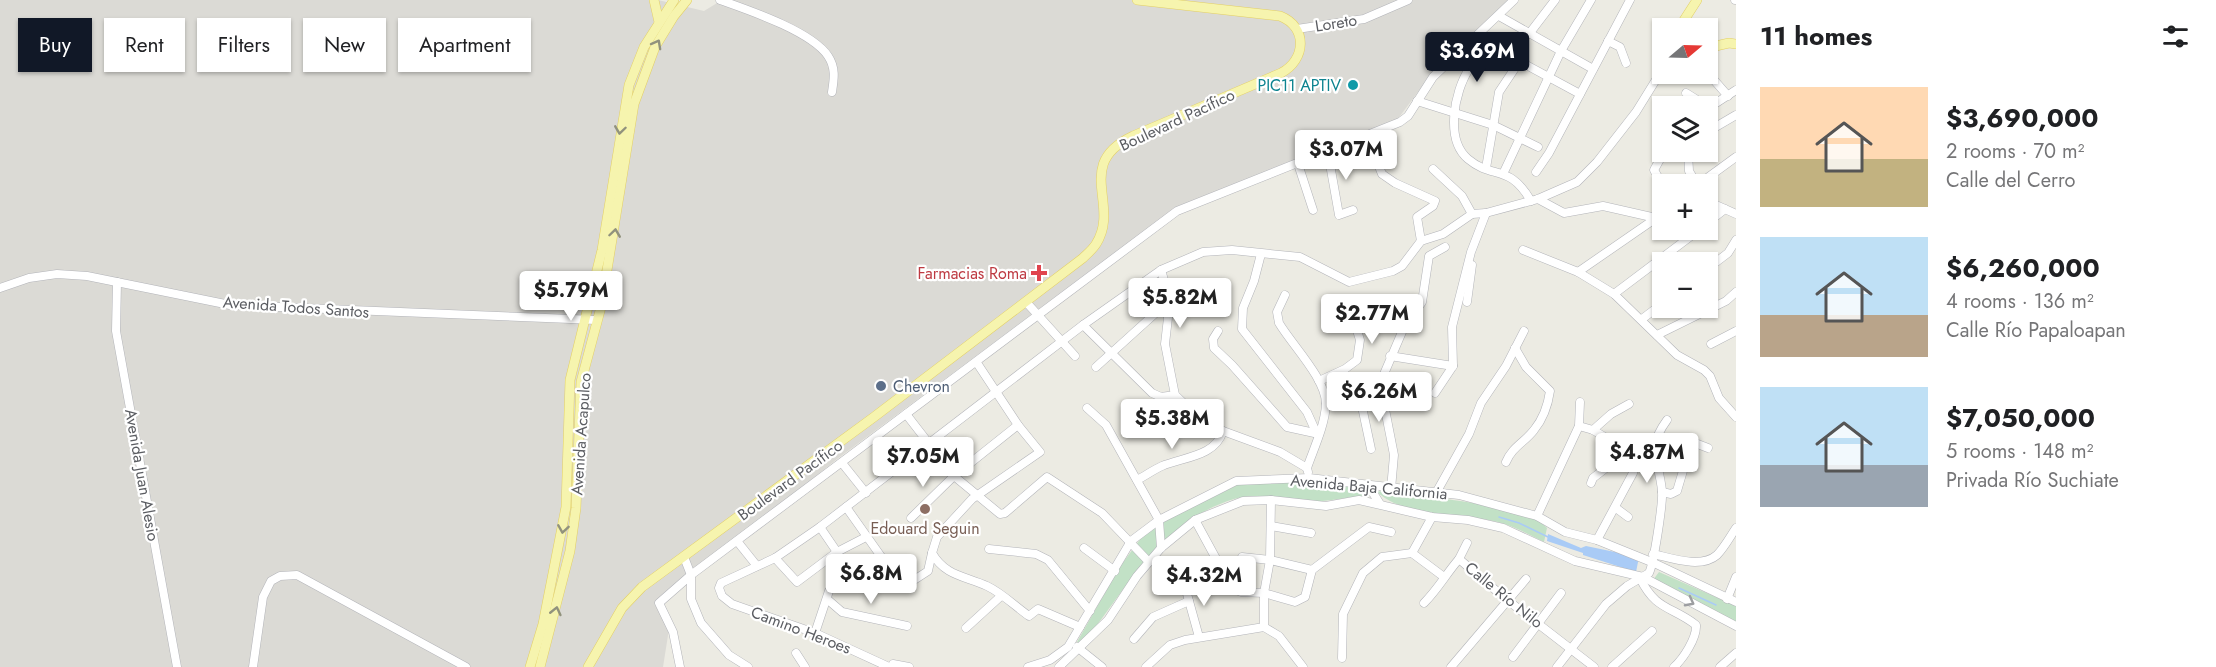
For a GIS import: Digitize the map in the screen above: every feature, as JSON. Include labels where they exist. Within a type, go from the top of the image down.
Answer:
[{"type":"main road","points":[[654,0],[659,22]]},
{"type":"main road","name":"Avenida Acapulco","points":[[540,667],[570,551],[576,508],[581,382],[629,85],[644,47],[674,0]]},
{"type":"main road","name":"Avenida Acapulco","points":[[531,667],[543,624],[566,507],[570,380],[591,319],[601,307],[614,241],[634,104],[656,46],[674,16],[687,0]]},
{"type":"main road","points":[[1137,0],[1280,16],[1290,20],[1297,29]]},
{"type":"main road","points":[[1685,18],[1696,0]]},
{"type":"main road","name":"Boulevard Pacífico","points":[[588,667],[622,608],[642,587],[1027,303],[1096,244],[1103,216],[1101,169],[1111,150],[1124,140],[1288,69],[1300,51],[1301,44],[1297,29]]},
{"type":"main road","points":[[1718,46],[1736,44]]},
{"type":"street","points":[[720,0],[779,22],[828,55],[835,73],[832,92]]},
{"type":"street","name":"Loreto","points":[[1297,29],[1364,19],[1408,0]]},
{"type":"street","points":[[680,667],[673,632],[659,603],[691,575],[1177,211],[1328,153],[1400,122],[1408,116],[1433,77],[1514,0]]},
{"type":"street","points":[[1529,34],[1555,0]]},
{"type":"street","points":[[1503,174],[1561,51],[1591,0]]},
{"type":"street","points":[[1536,172],[1630,0]]},
{"type":"street","points":[[1499,16],[1593,69]]},
{"type":"street","points":[[1478,36],[1519,62],[1580,94]]},
{"type":"street","points":[[1608,41],[1620,47],[1626,63]]},
{"type":"street","points":[[1493,47],[1468,71],[1454,114],[1455,144],[1469,161],[1516,179],[1535,200],[1564,213],[1603,206],[1652,215]]},
{"type":"street","points":[[1486,168],[1499,92],[1519,62]]},
{"type":"street","points":[[1718,81],[1734,93],[1718,103]]},
{"type":"street","points":[[737,541],[757,566],[775,558],[866,493],[996,392],[1063,344],[1083,326],[1161,270],[1203,252],[1232,250],[1300,257],[1349,282],[1398,269],[1421,241],[1443,234],[1472,214],[1486,213],[1535,200],[1576,182],[1597,162],[1636,112],[1653,84]]},
{"type":"street","points":[[1686,93],[1690,96]]},
{"type":"street","points":[[1417,101],[1493,125],[1538,147]]},
{"type":"street","points":[[1718,126],[1736,115]]},
{"type":"street","points":[[1367,136],[1382,174],[1435,201],[1433,206],[1417,217],[1421,241]]},
{"type":"street","points":[[1328,153],[1340,215],[1353,210]]},
{"type":"street","points":[[1712,174],[1736,157]]},
{"type":"street","points":[[1298,164],[1313,210]]},
{"type":"street","points":[[1433,169],[1462,196],[1472,214]]},
{"type":"street","points":[[1718,206],[1736,214]]},
{"type":"street","points":[[1718,214],[1725,209]]},
{"type":"street","points":[[1435,393],[1453,366],[1452,327],[1471,252],[1486,213]]},
{"type":"street","points":[[1578,272],[1652,221]]},
{"type":"street","points":[[1614,294],[1685,240]]},
{"type":"street","points":[[1718,261],[1728,253],[1736,240]]},
{"type":"street","points":[[1391,489],[1394,455],[1382,394],[1384,374],[1405,325],[1422,302],[1429,256],[1445,247]]},
{"type":"street","points":[[1523,250],[1578,272],[1614,294],[1677,355],[1704,370],[1710,376],[1719,398],[1736,417]]},
{"type":"street","points":[[1467,303],[1471,252]]},
{"type":"street","points":[[1261,254],[1243,308],[1242,330],[1307,412],[1318,433]]},
{"type":"street","points":[[1161,270],[1170,300],[1165,344],[1175,395],[1198,417],[1223,431],[1280,452],[1307,468]]},
{"type":"street","name":"Avenida Todos Santos","points":[[0,288],[29,278],[57,274],[87,276],[242,306],[591,319]]},
{"type":"street","name":"Avenida Juan Alesio","points":[[117,282],[116,331],[177,667]]},
{"type":"street","points":[[1657,335],[1726,301],[1736,292]]},
{"type":"street","points":[[1285,294],[1277,312],[1279,323],[1319,381],[1326,403],[1307,468],[1309,478]]},
{"type":"street","points":[[1096,367],[1170,300]]},
{"type":"street","points":[[1027,303],[1075,356]]},
{"type":"street","points":[[1319,381],[1346,369],[1357,360],[1360,340],[1354,321],[1356,304]]},
{"type":"street","points":[[1642,319],[1652,312]]},
{"type":"street","points":[[1083,326],[1152,393],[1161,397],[1175,395]]},
{"type":"street","points":[[1218,331],[1213,339],[1214,348],[1232,365],[1275,415],[1287,427],[1318,433]]},
{"type":"street","points":[[1436,493],[1469,434],[1481,402],[1506,366],[1524,331]]},
{"type":"street","points":[[1711,344],[1736,331]]},
{"type":"street","points":[[1506,462],[1513,449],[1534,431],[1549,405],[1550,391],[1526,367],[1515,348]]},
{"type":"street","points":[[1390,356],[1453,366]]},
{"type":"street","points":[[846,507],[897,579],[911,582],[928,571],[937,537],[972,499],[1039,455],[1039,449],[1018,425],[977,363]]},
{"type":"street","points":[[1326,403],[1361,402],[1371,449]]},
{"type":"street","points":[[1537,516],[1579,426],[1580,402]]},
{"type":"street","points":[[1593,430],[1611,414],[1629,404]]},
{"type":"street","points":[[1088,408],[1106,425],[1159,520],[1161,548]]},
{"type":"street","points":[[906,414],[954,476],[1000,514],[1005,513],[1047,477],[1102,513],[1149,562]]},
{"type":"street","points":[[1557,667],[1606,604],[1649,573],[1662,492],[1655,444],[1656,436],[1667,420]]},
{"type":"street","points":[[910,518],[954,476],[1018,425]]},
{"type":"street","points":[[1579,426],[1593,430],[1638,457]]},
{"type":"street","points":[[1137,480],[1163,465],[1198,455],[1221,437],[1223,431]]},
{"type":"street","points":[[1662,492],[1671,494],[1677,491],[1682,482],[1685,464],[1695,443],[1708,448]]},
{"type":"street","points":[[1590,483],[1593,478],[1620,457],[1624,448]]},
{"type":"street","points":[[842,463],[866,493]]},
{"type":"street","points":[[1597,540],[1633,473]]},
{"type":"street","name":"Avenida Baja California","points":[[1028,667],[1050,660],[1071,643],[1131,541],[1159,520],[1236,481],[1309,478],[1458,495],[1537,516],[1565,532],[1652,558],[1736,602]]},
{"type":"street","points":[[1368,485],[1380,504]]},
{"type":"street","points":[[1264,627],[1264,593],[1270,560],[1271,500]]},
{"type":"street","name":"Avenida Baja California","points":[[1059,667],[1080,650],[1108,620],[1161,548],[1195,519],[1231,504],[1271,500],[1326,506],[1359,500],[1432,517],[1468,520],[1503,528],[1575,561],[1641,578],[1736,626]]},
{"type":"street","points":[[1616,508],[1628,517]]},
{"type":"street","points":[[1412,553],[1432,517]]},
{"type":"street","points":[[1195,519],[1232,588],[1241,592],[1264,593],[1295,602],[1301,601],[1312,570],[1369,527],[1391,532]]},
{"type":"street","points":[[1271,525],[1311,533]]},
{"type":"street","points":[[820,527],[837,552]]},
{"type":"street","points":[[1652,558],[1680,561],[1707,560],[1718,554],[1736,528]]},
{"type":"street","points":[[775,558],[797,582],[837,552],[866,537]]},
{"type":"street","points":[[1459,559],[1467,543]]},
{"type":"street","points":[[1084,548],[1115,571]]},
{"type":"street","points":[[990,549],[1036,554],[1048,560],[1090,611]]},
{"type":"street","points":[[932,553],[939,565],[949,573],[988,586],[1029,616],[1038,609],[1080,627]]},
{"type":"street","points":[[1342,658],[1343,614],[1363,573],[1382,557],[1412,553],[1444,577]]},
{"type":"street","points":[[684,557],[691,575],[691,599],[701,623],[729,655],[748,667]]},
{"type":"street","points":[[1242,557],[1270,560],[1312,570]]},
{"type":"street","name":"Calle Río Nilo","points":[[1424,603],[1441,586],[1444,577],[1459,559],[1506,599],[1594,667]]},
{"type":"street","name":"Camino Heroes","points":[[757,566],[722,583],[719,588],[722,596],[732,604],[815,633],[891,666]]},
{"type":"street","points":[[253,667],[262,597],[271,581],[288,574],[297,575],[466,667]]},
{"type":"street","points":[[1727,599],[1736,577]]},
{"type":"street","points":[[1641,578],[1646,592],[1657,604],[1696,626],[1697,631],[1674,667]]},
{"type":"street","points":[[1451,667],[1506,599],[1526,579]]},
{"type":"street","points":[[1184,582],[1199,637]]},
{"type":"street","points":[[1513,657],[1561,593]]},
{"type":"street","points":[[815,633],[828,595],[842,612],[908,626]]},
{"type":"street","points":[[966,628],[1002,596]]},
{"type":"street","points":[[1134,639],[1153,617],[1189,601]]},
{"type":"street","points":[[1146,667],[1170,645],[1199,637],[1264,627],[1279,636],[1300,660],[1303,667]]},
{"type":"street","points":[[1612,667],[1652,631]]},
{"type":"street","points":[[1089,641],[1091,667]]},
{"type":"street","points":[[1071,643],[1102,667]]},
{"type":"street","points":[[796,653],[805,667]]},
{"type":"street","points":[[1723,666],[1736,653]]},
{"type":"street","points":[[891,666],[909,667]]},
{"type":"shaded area","points":[[0,0],[658,0],[704,11],[722,0],[1511,0],[1430,76],[1397,120],[1178,206],[837,459],[662,601],[659,612],[669,629],[663,667],[0,667]]},
{"type":"green space","points":[[1248,483],[1328,484],[1358,490],[1370,496],[1301,501],[1253,496],[1234,499],[1209,509],[1186,523],[1147,559],[1082,645],[1077,642],[1119,568],[1141,538],[1155,526],[1230,485]]},
{"type":"green space","points":[[1376,491],[1467,502],[1517,513],[1536,520],[1547,528],[1544,542],[1495,521],[1429,513],[1400,506]]},
{"type":"green space","points":[[1659,572],[1736,606],[1736,623],[1653,580]]},
{"type":"water","points":[[1548,534],[1581,548],[1586,546],[1639,557],[1636,572],[1547,541]]},
{"type":"waterway","points":[[1499,517],[1519,523],[1548,537]]},
{"type":"waterway","points":[[1679,588],[1716,605]]},
{"type":"place","name":"PIC11 APTIV","points":[[1353,85]]},
{"type":"place","name":"Farmacias Roma","points":[[1039,273]]},
{"type":"place","name":"Chevron","points":[[881,386]]},
{"type":"place","name":"Edouard Seguin","points":[[925,509]]}]
